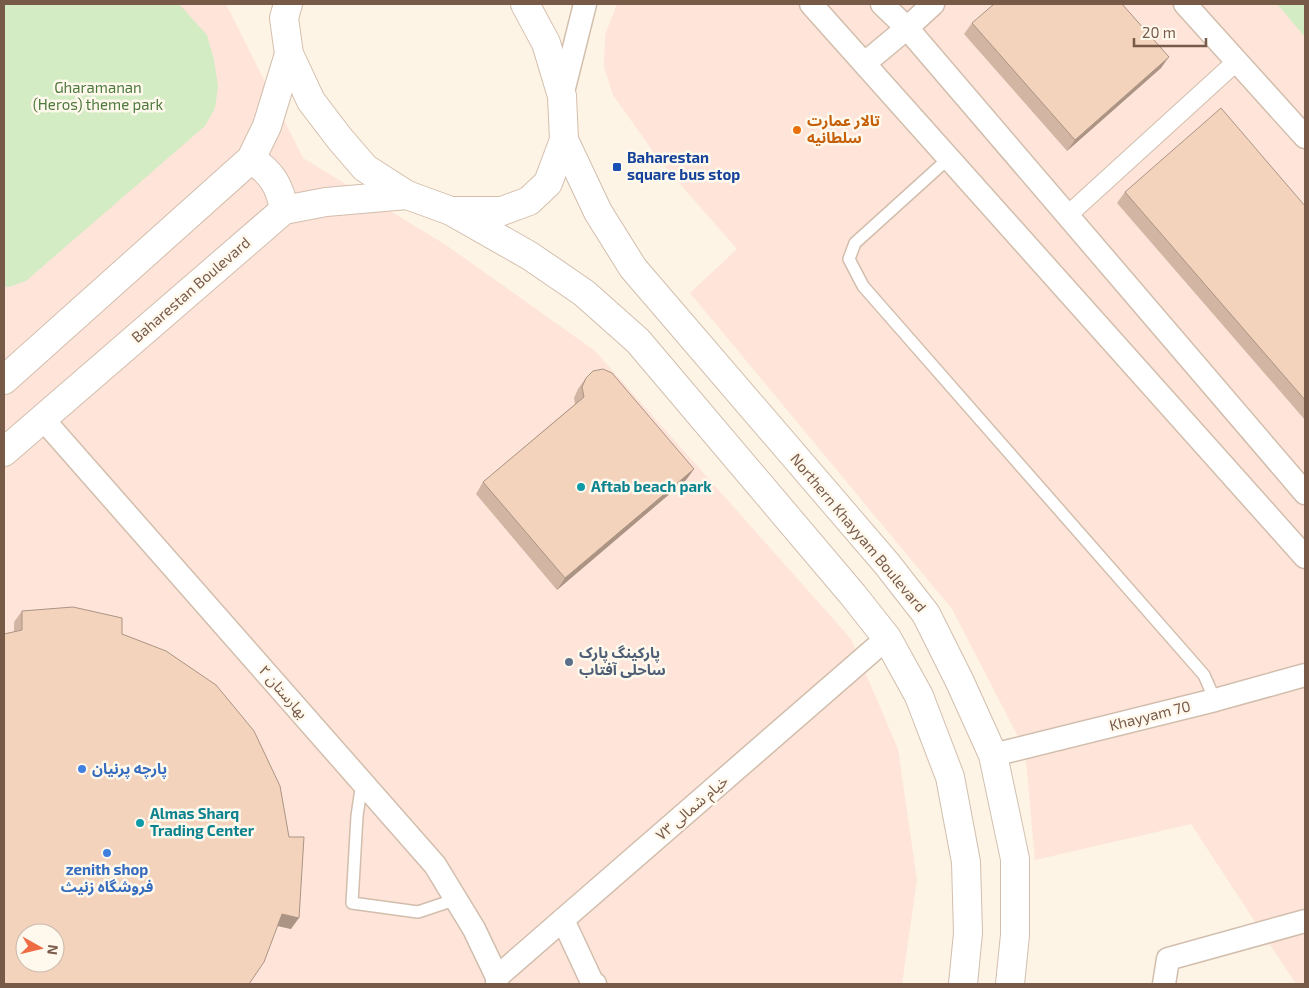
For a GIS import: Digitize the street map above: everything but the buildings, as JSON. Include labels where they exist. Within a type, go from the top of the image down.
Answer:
[{"type":"street","points":[[451,211],[502,211],[530,201],[548,183],[564,140],[562,96],[546,43],[525,4]]},
{"type":"street","points":[[562,96],[585,4]]},
{"type":"street","points":[[811,4],[1305,557]]},
{"type":"street","points":[[882,4],[906,28],[1068,215],[1305,493]]},
{"type":"street","points":[[865,63],[933,4]]},
{"type":"street","points":[[1185,4],[1305,137]]},
{"type":"street","points":[[284,9],[289,54],[311,101],[365,168],[407,195],[451,211],[530,256],[584,294],[638,341],[853,595],[887,638],[919,696],[950,776],[966,862],[968,934],[963,984]]},
{"type":"street","points":[[5,377],[251,160],[267,126],[289,54]]},
{"type":"street","points":[[1068,215],[1237,61]]},
{"type":"street","name":"Northern Khayyam Boulevard","points":[[564,140],[598,212],[633,268],[887,564],[926,614],[960,682],[993,755],[1015,859],[1015,935],[1010,984]]},
{"type":"street","points":[[251,160],[262,166],[271,175],[280,192],[284,210]]},
{"type":"street","name":"Baharestan Boulevard","points":[[4,452],[284,210],[326,202],[407,195]]},
{"type":"street","name":"بهارستان ۲","points":[[42,418],[435,865],[474,929],[497,981]]},
{"type":"street","name":"خیام شمالی ۷۳","points":[[497,981],[563,920],[887,638]]},
{"type":"street","name":"Khayyam 70","points":[[993,755],[1215,700],[1305,675]]},
{"type":"street","points":[[563,920],[592,982],[595,984]]},
{"type":"street","points":[[1164,984],[1168,959],[1305,921]]},
{"type":"lane","points":[[949,158],[855,243],[849,259],[863,286],[1204,675],[1215,700]]},
{"type":"lane","points":[[362,781],[357,816],[352,902],[418,912],[456,899]]},
{"type":"shaded area","points":[[4,4],[226,4],[303,158],[446,245],[595,351],[851,639],[898,749],[917,880],[902,984],[4,984]]},
{"type":"shaded area","points":[[617,4],[1305,4],[1305,984],[1296,984],[1191,824],[1035,860],[1025,750],[952,609],[690,293],[737,249],[659,160],[613,95],[604,67],[605,35]]},
{"type":"green space","name":"Gharamanan (Heros) theme park","points":[[4,4],[179,4],[207,35],[214,60],[218,86],[215,108],[205,126],[26,281],[9,287],[4,286]]},
{"type":"green space","points":[[1277,4],[1305,4],[1305,37]]},
{"type":"place","name":"تالار عمارت سلطانیه","points":[[797,130]]},
{"type":"place","name":"Baharestan square bus stop","points":[[617,167]]},
{"type":"place","name":"Aftab beach park","points":[[581,487]]},
{"type":"place","name":"پارکینگ پارک ساحلی آفتاب","points":[[569,662]]},
{"type":"place","name":"پارچه پرنیان","points":[[82,769]]},
{"type":"place","name":"Almas Sharq Trading Center","points":[[140,823]]},
{"type":"place","name":"zenith shop فروشگاه زنیث","points":[[107,853]]}]
